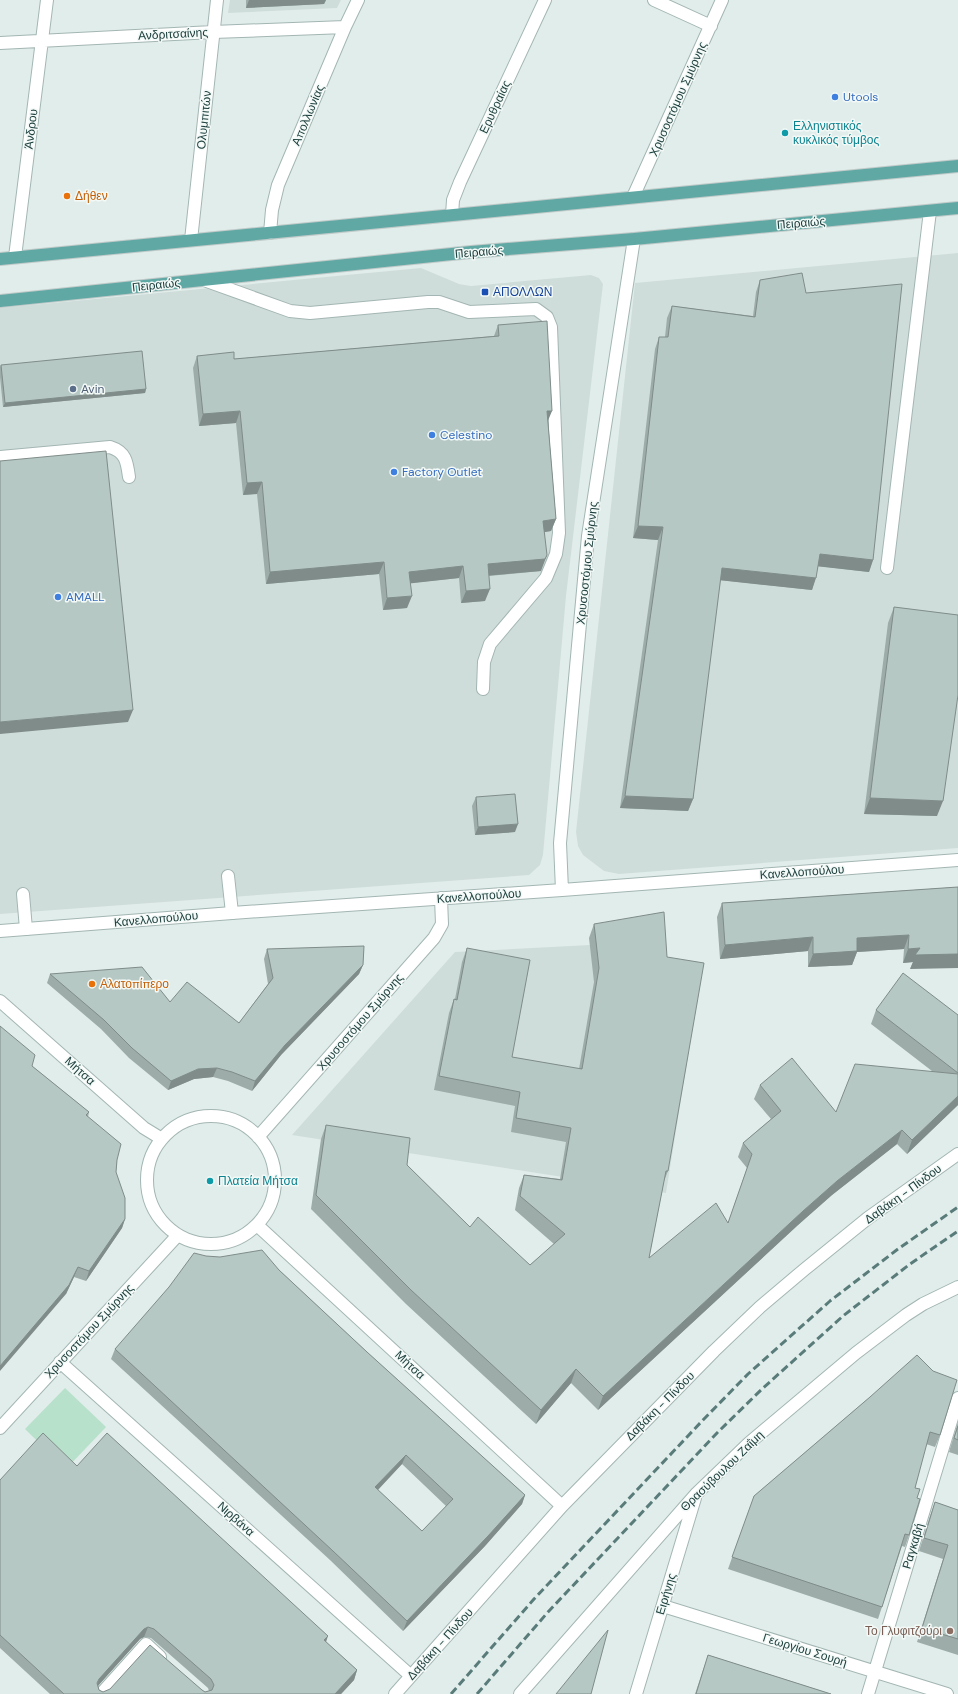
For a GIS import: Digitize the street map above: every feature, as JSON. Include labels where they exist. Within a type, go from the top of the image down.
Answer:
[{"type":"main road","points":[[0,259],[958,166]]},
{"type":"main road","name":"Πειραιώς","points":[[0,301],[471,252],[634,239],[958,208]]},
{"type":"street","name":"Άνδρου","points":[[15,258],[47,0]]},
{"type":"street","name":"Ολυμπιτών","points":[[191,240],[217,0]]},
{"type":"street","name":"Απολλωνίας","points":[[270,233],[272,210],[278,185],[345,27],[358,0]]},
{"type":"street","name":"Ερυθραίας","points":[[452,215],[454,200],[460,182],[545,0]]},
{"type":"street","points":[[654,0],[711,26]]},
{"type":"street","name":"Χρυσοστόμου Σμύρνης","points":[[633,197],[722,0]]},
{"type":"street","name":"Ανδριτσαίνης","points":[[0,43],[345,27]]},
{"type":"street","points":[[887,568],[930,211]]},
{"type":"street","name":"Χρυσοστόμου Σμύρνης","points":[[562,890],[560,843],[588,536],[634,239]]},
{"type":"street","points":[[204,280],[290,311],[310,313],[438,302],[469,312],[536,309],[547,318],[551,327],[559,533],[556,554],[546,578],[490,644],[484,662],[483,689]]},
{"type":"street","points":[[0,457],[110,447],[121,452],[125,456],[129,477]]},
{"type":"street","name":"Κανελλοπούλου","points":[[0,931],[958,860]]},
{"type":"street","points":[[228,876],[232,913]]},
{"type":"street","points":[[23,894],[26,929]]},
{"type":"street","name":"Χρυσοστόμου Σμύρνης","points":[[258,1137],[434,938],[442,924],[441,898]]},
{"type":"street","name":"Μήτσα","points":[[0,1001],[144,1128],[162,1139]]},
{"type":"street","points":[[210,1116],[233,1120],[246,1127],[258,1137],[268,1151],[274,1168],[275,1177],[274,1194],[271,1202],[257,1225],[229,1242],[216,1244],[196,1242],[178,1235],[159,1218],[151,1203],[147,1187],[147,1178],[153,1153],[162,1139],[173,1128],[187,1121],[210,1116]]},
{"type":"street","name":"Δαβάκη - Πίνδου","points":[[395,1694],[562,1506],[714,1351],[760,1307],[868,1218],[958,1154]]},
{"type":"street","name":"Μήτσα","points":[[257,1225],[562,1506]]},
{"type":"street","name":"Χρυσοστόμου Σμύρνης","points":[[0,1428],[178,1235]]},
{"type":"street","name":"Θρασύβουλου Ζαΐμη","points":[[520,1694],[697,1494],[749,1443],[856,1353],[923,1304],[958,1287]]},
{"type":"street","name":"Νιρβάνα","points":[[60,1362],[411,1676]]},
{"type":"street","name":"Ραγκαβή","points":[[868,1694],[958,1398]]},
{"type":"street","name":"Ειρήνης","points":[[636,1694],[697,1494]]},
{"type":"street","name":"Γεωργίου Σουρή","points":[[663,1606],[947,1694]]},
{"type":"street","points":[[101,1694],[146,1644],[169,1664]]},
{"type":"shaded area","points":[[230,0],[341,0],[337,8],[228,13]]},
{"type":"shaded area","points":[[958,253],[958,848],[619,874],[604,871],[583,855],[578,846],[576,832],[635,283]]},
{"type":"shaded area","points":[[421,268],[459,284],[471,286],[591,275],[599,278],[603,284],[566,596],[543,855],[540,865],[529,875],[0,914],[0,308]]},
{"type":"shaded area","points":[[590,945],[701,975],[666,1193],[292,1135],[455,952]]},
{"type":"green space","points":[[65,1388],[106,1427],[66,1469],[25,1429]]},
{"type":"building","points":[[802,273],[806,293],[902,284],[873,560],[820,554],[816,578],[722,568],[693,799],[625,796],[663,527],[638,526],[659,337],[668,337],[672,306],[755,317],[760,280]]},
{"type":"building","name":"Factory Outlet","points":[[547,321],[552,411],[547,411],[556,519],[543,521],[547,555],[545,559],[488,564],[490,589],[466,591],[463,566],[409,572],[412,596],[387,598],[384,562],[270,572],[262,482],[247,483],[240,411],[203,414],[197,356],[234,352],[234,359],[499,336],[498,325]]},
{"type":"building","points":[[142,351],[146,389],[5,403],[1,365]]},
{"type":"building","name":"AMALL","points":[[106,451],[133,710],[0,722],[0,461]]},
{"type":"building","points":[[894,607],[958,615],[958,695],[943,801],[870,798]]},
{"type":"building","points":[[515,794],[518,824],[478,827],[476,797]]},
{"type":"building","points":[[958,887],[958,954],[915,955],[920,948],[908,949],[909,935],[857,938],[857,951],[813,954],[813,937],[725,945],[722,903]]},
{"type":"building","points":[[664,912],[667,957],[704,963],[668,1171],[666,1171],[649,1258],[716,1203],[728,1223],[752,1154],[743,1143],[781,1111],[760,1085],[792,1058],[836,1112],[855,1064],[958,1074],[958,1096],[912,1140],[902,1130],[837,1181],[603,1396],[576,1369],[541,1410],[411,1290],[316,1195],[326,1125],[410,1138],[407,1165],[470,1227],[478,1217],[530,1265],[565,1234],[520,1196],[524,1175],[562,1180],[571,1128],[516,1118],[520,1092],[439,1076],[454,999],[457,1000],[467,948],[530,960],[512,1057],[582,1069],[599,968],[594,924]]},
{"type":"building","points":[[364,946],[363,965],[285,1045],[255,1081],[217,1068],[198,1069],[171,1081],[132,1048],[104,1020],[50,974],[142,967],[170,1002],[187,982],[239,1023],[273,978],[267,949]]},
{"type":"building","points":[[903,973],[958,1015],[958,1073],[876,1010]]},
{"type":"building","points":[[0,1026],[35,1055],[32,1066],[89,1112],[86,1115],[121,1144],[116,1172],[125,1198],[125,1219],[89,1271],[78,1267],[69,1285],[0,1366]]},
{"type":"building","points":[[262,1250],[279,1270],[367,1352],[525,1495],[407,1621],[115,1349],[169,1287],[194,1253],[220,1257]],"holes":[[[406,1455],[453,1499],[422,1531],[375,1487]]]},
{"type":"building","points":[[917,1355],[933,1371],[957,1380],[940,1435],[930,1432],[915,1488],[920,1489],[917,1498],[920,1499],[909,1535],[905,1534],[882,1607],[732,1557],[754,1496]]},
{"type":"building","points":[[958,1426],[958,1440],[954,1438]]},
{"type":"building","points":[[43,1433],[77,1466],[107,1433],[328,1636],[324,1640],[357,1670],[335,1694],[64,1694],[0,1635],[0,1480]],"holes":[[[148,1627],[154,1629],[211,1679],[214,1685],[212,1690],[205,1692],[202,1690],[150,1645],[110,1689],[103,1692],[99,1690],[97,1683],[99,1679],[144,1629]]]},
{"type":"building","points":[[935,1502],[958,1510],[958,1639],[922,1628],[948,1545],[924,1538]]},
{"type":"building","points":[[608,1630],[591,1694],[556,1694]]},
{"type":"building","points":[[708,1655],[831,1694],[696,1694]]},
{"type":"railway","points":[[451,1694],[534,1599],[748,1374],[830,1301],[898,1249],[958,1207]]},
{"type":"railway","points":[[477,1694],[548,1612],[717,1433],[762,1389],[843,1316],[910,1264],[958,1231]]},
{"type":"place","name":"Utools","points":[[835,97]]},
{"type":"place","name":"Ελληνιστικός κυκλικός τύμβος","points":[[785,133]]},
{"type":"place","name":"Δήθεν","points":[[67,196]]},
{"type":"place","name":"ΑΠΟΛΛΩΝ","points":[[485,292]]},
{"type":"place","name":"Avin","points":[[73,389]]},
{"type":"place","name":"Celestino","points":[[432,435]]},
{"type":"place","name":"Factory Outlet","points":[[394,472]]},
{"type":"place","name":"AMALL","points":[[58,597]]},
{"type":"place","name":"Αλατοπίπερο","points":[[92,984]]},
{"type":"place","name":"Πλατεία Μήτσα","points":[[210,1181]]},
{"type":"place","name":"Το Γλυφιτζούρι","points":[[950,1631]]}]
